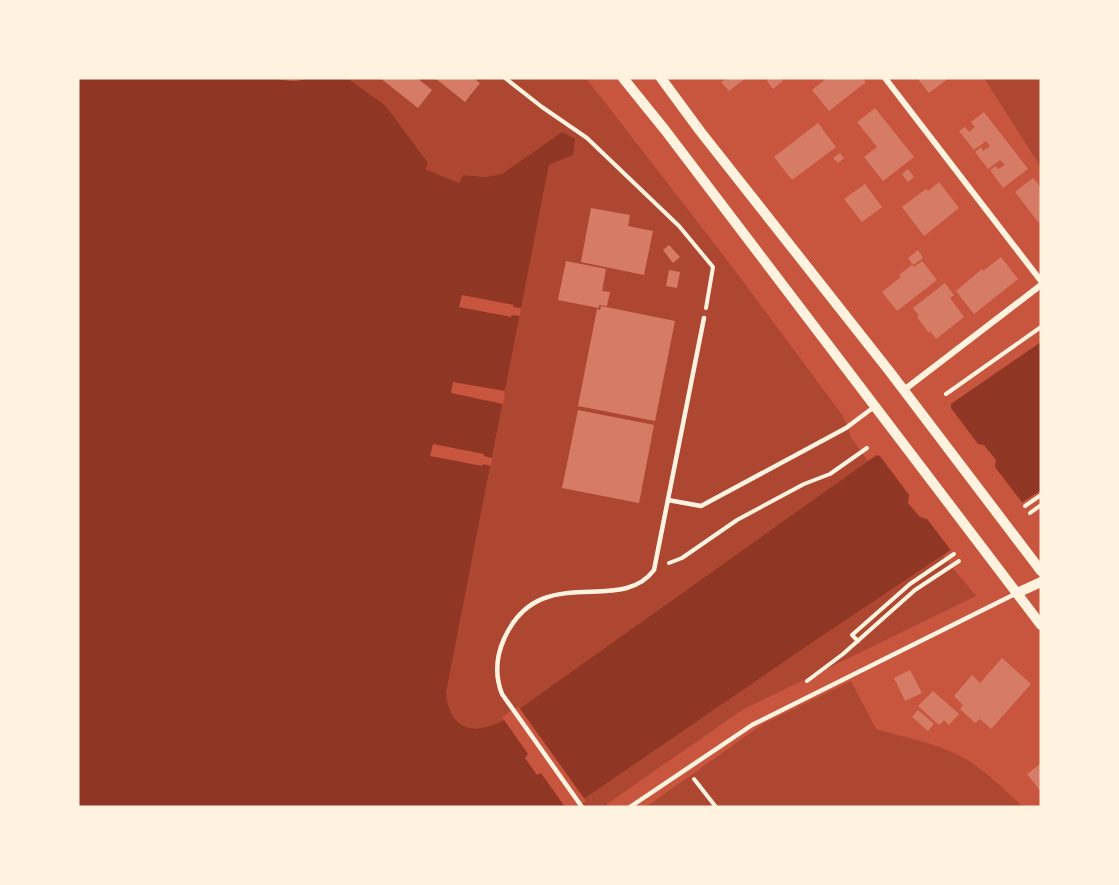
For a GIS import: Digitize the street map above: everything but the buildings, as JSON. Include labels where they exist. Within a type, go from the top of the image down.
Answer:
[{"type":"street","points":[[622,78],[665,130],[1041,625]]},
{"type":"street","points":[[661,78],[904,390],[1041,571]]},
{"type":"street","points":[[885,78],[1041,283],[904,390]]},
{"type":"street","points":[[1017,593],[1041,582]]},
{"type":"lane","points":[[582,807],[502,694],[498,682],[498,656],[508,631],[525,611],[547,597],[560,593],[630,588],[648,578],[654,570],[704,318]]},
{"type":"lane","points":[[668,500],[701,506],[846,428],[875,406]]},
{"type":"lane","points":[[630,807],[752,725],[1017,593]]},
{"type":"path","points":[[505,78],[587,138],[679,226],[702,252],[713,267],[704,318]]},
{"type":"path","points":[[946,394],[1041,327]]},
{"type":"path","points":[[656,560],[668,563],[682,558],[737,520],[804,484],[831,474],[867,448]]},
{"type":"path","points":[[1025,506],[1041,495]]},
{"type":"path","points":[[1030,513],[1041,505]]},
{"type":"path","points":[[858,641],[852,635],[910,584],[954,554]]},
{"type":"path","points":[[799,687],[858,641],[915,590],[959,561]]},
{"type":"path","points":[[687,769],[716,807]]},
{"type":"shaded area","points":[[78,78],[275,78],[299,81],[307,78],[347,78],[385,105],[428,163],[425,169],[459,183],[463,175],[485,177],[502,174],[562,132],[575,139],[573,155],[549,165],[446,693],[452,715],[464,726],[481,728],[502,721],[868,461],[1041,342],[1041,490],[572,807],[78,807]]},
{"type":"shaded area","points":[[347,78],[586,78],[727,260],[843,416],[852,439],[868,461],[502,721],[491,726],[472,728],[458,722],[452,715],[446,693],[549,165],[573,155],[562,132],[502,174],[485,177],[463,175],[459,183],[425,169],[385,105]]},
{"type":"shaded area","points":[[984,78],[1041,78],[1041,167],[1040,166]]},
{"type":"shaded area","points":[[943,556],[976,596],[742,710],[607,804],[607,807],[572,807],[810,644]]},
{"type":"shaded area","points":[[851,681],[876,729],[936,746],[958,755],[983,771],[1023,807],[646,807],[763,724]]},
{"type":"pier","points":[[462,295],[514,305],[513,307],[521,308],[520,316],[512,315],[511,317],[459,307]]},
{"type":"pier","points":[[453,382],[505,391],[503,404],[451,393]]},
{"type":"pier","points":[[951,400],[951,408],[978,444],[984,445],[996,460],[995,467],[1024,505],[953,553],[927,519],[920,517],[908,503],[909,495],[880,456],[872,454]]},
{"type":"pier","points":[[433,444],[484,454],[492,458],[491,466],[430,456]]},
{"type":"pier","points":[[518,706],[586,801],[577,807],[565,807],[541,773],[537,775],[525,758],[528,754],[502,717]]}]
